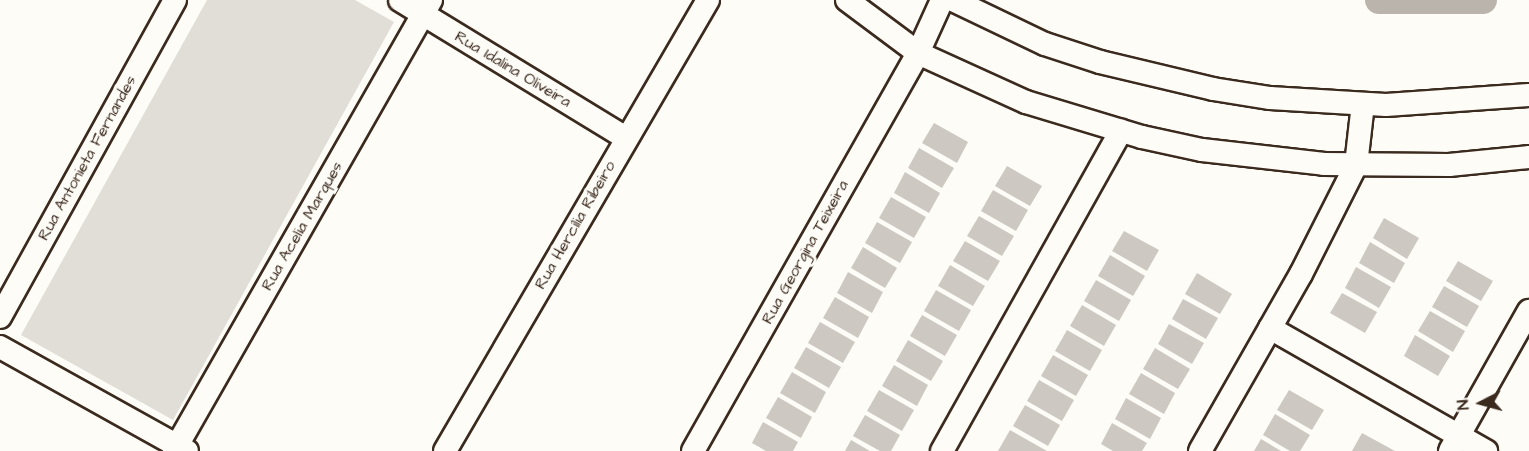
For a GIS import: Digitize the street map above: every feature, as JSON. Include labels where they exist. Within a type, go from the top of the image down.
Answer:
[{"type":"street","name":"Rua Antonieta Fernandes","points":[[0,317],[175,0]]},
{"type":"street","name":"Rua Idalina Oliveira","points":[[400,0],[427,7],[626,138]]},
{"type":"street","name":"Rua Hercília Ribeiro","points":[[445,451],[708,0]]},
{"type":"street","points":[[847,0],[918,53],[1026,102],[1121,131],[1233,154],[1356,165],[1449,165],[1529,157]]},
{"type":"street","name":"Rua Georgina Teixeira","points":[[693,451],[918,53],[942,0]]},
{"type":"street","points":[[953,0],[1044,44],[1156,77],[1270,98],[1363,104],[1445,104],[1529,95]]},
{"type":"street","name":"Rua Acelia Marques","points":[[179,449],[427,7]]},
{"type":"street","points":[[1200,451],[1270,328],[1356,165],[1363,104]]},
{"type":"street","points":[[942,451],[1121,131]]},
{"type":"street","points":[[1455,443],[1529,310]]},
{"type":"street","points":[[1270,328],[1455,443],[1486,451]]},
{"type":"street","points":[[0,347],[179,449]]},
{"type":"shaded area","points":[[207,0],[355,0],[394,22],[173,420],[21,335]]},
{"type":"building","points":[[934,123],[968,142],[957,163],[922,143]]},
{"type":"building","points":[[919,148],[954,168],[942,188],[908,168]]},
{"type":"building","points":[[1007,166],[1042,186],[1030,206],[995,186]]},
{"type":"building","points":[[905,172],[940,193],[929,213],[894,193]]},
{"type":"building","points":[[993,190],[1028,210],[1016,231],[981,211]]},
{"type":"building","points":[[891,197],[926,217],[914,238],[879,218]]},
{"type":"building","points":[[979,216],[1014,236],[1002,256],[967,236]]},
{"type":"building","points":[[1384,218],[1419,238],[1407,259],[1373,238]]},
{"type":"building","points":[[877,222],[912,242],[900,263],[865,243]]},
{"type":"building","points":[[1124,231],[1159,250],[1147,271],[1112,251]]},
{"type":"building","points":[[965,241],[1000,261],[988,281],[953,261]]},
{"type":"building","points":[[1370,242],[1405,263],[1394,283],[1359,263]]},
{"type":"building","points":[[863,247],[897,268],[885,288],[851,268]]},
{"type":"building","points":[[1110,255],[1145,276],[1133,296],[1098,276]]},
{"type":"building","points":[[1458,261],[1493,281],[1481,301],[1446,281]]},
{"type":"building","points":[[950,265],[985,286],[973,306],[938,286]]},
{"type":"building","points":[[1356,267],[1391,287],[1379,308],[1345,288]]},
{"type":"building","points":[[848,272],[883,292],[872,313],[837,293]]},
{"type":"building","points":[[1197,273],[1232,294],[1220,314],[1185,294]]},
{"type":"building","points":[[1096,280],[1131,300],[1119,321],[1084,301]]},
{"type":"building","points":[[1444,286],[1479,306],[1467,327],[1432,307]]},
{"type":"building","points":[[936,290],[971,310],[959,331],[924,311]]},
{"type":"building","points":[[1342,293],[1377,312],[1365,333],[1330,313]]},
{"type":"building","points":[[835,297],[869,317],[858,338],[823,318]]},
{"type":"building","points":[[1183,299],[1218,318],[1206,339],[1172,319]]},
{"type":"building","points":[[1082,305],[1116,325],[1104,346],[1070,326]]},
{"type":"building","points":[[1430,311],[1465,331],[1453,352],[1418,331]]},
{"type":"building","points":[[922,315],[957,335],[945,356],[910,336]]},
{"type":"building","points":[[820,322],[855,342],[843,363],[808,343]]},
{"type":"building","points":[[1169,324],[1204,343],[1192,364],[1158,344]]},
{"type":"building","points":[[1067,330],[1102,350],[1090,371],[1055,351]]},
{"type":"building","points":[[1415,335],[1450,356],[1438,376],[1404,356]]},
{"type":"building","points":[[908,340],[943,361],[931,381],[896,361]]},
{"type":"building","points":[[806,347],[841,367],[829,388],[794,368]]},
{"type":"building","points":[[1155,348],[1190,369],[1178,389],[1143,369]]},
{"type":"building","points":[[1053,355],[1088,375],[1076,396],[1041,376]]},
{"type":"building","points":[[894,365],[928,385],[917,406],[882,386]]},
{"type":"building","points":[[792,372],[826,392],[815,413],[780,393]]},
{"type":"building","points":[[1141,373],[1175,393],[1164,414],[1129,394]]},
{"type":"building","points":[[1039,380],[1074,400],[1062,421],[1027,401]]},
{"type":"building","points":[[879,390],[914,410],[902,431],[867,411]]},
{"type":"building","points":[[1289,390],[1324,410],[1312,430],[1277,410]]},
{"type":"building","points":[[778,397],[812,417],[801,438],[766,418]]},
{"type":"building","points":[[1126,398],[1161,418],[1150,439],[1115,419]]},
{"type":"building","points":[[1025,405],[1060,425],[1048,446],[1013,426]]},
{"type":"building","points":[[1275,414],[1310,435],[1300,451],[1290,451],[1263,435]]},
{"type":"building","points":[[865,415],[900,435],[891,451],[880,451],[853,436]]},
{"type":"building","points":[[763,422],[798,442],[793,451],[766,451],[752,443]]},
{"type":"building","points":[[1112,423],[1147,443],[1142,451],[1113,451],[1101,444]]},
{"type":"building","points":[[1010,430],[1047,451],[998,451]]},
{"type":"building","points":[[1362,433],[1395,451],[1352,451]]},
{"type":"building","points":[[1261,439],[1281,451],[1254,451]]},
{"type":"building","points":[[851,440],[870,451],[845,451]]},
{"type":"waterway","points":[[1379,0],[1483,0]]}]
